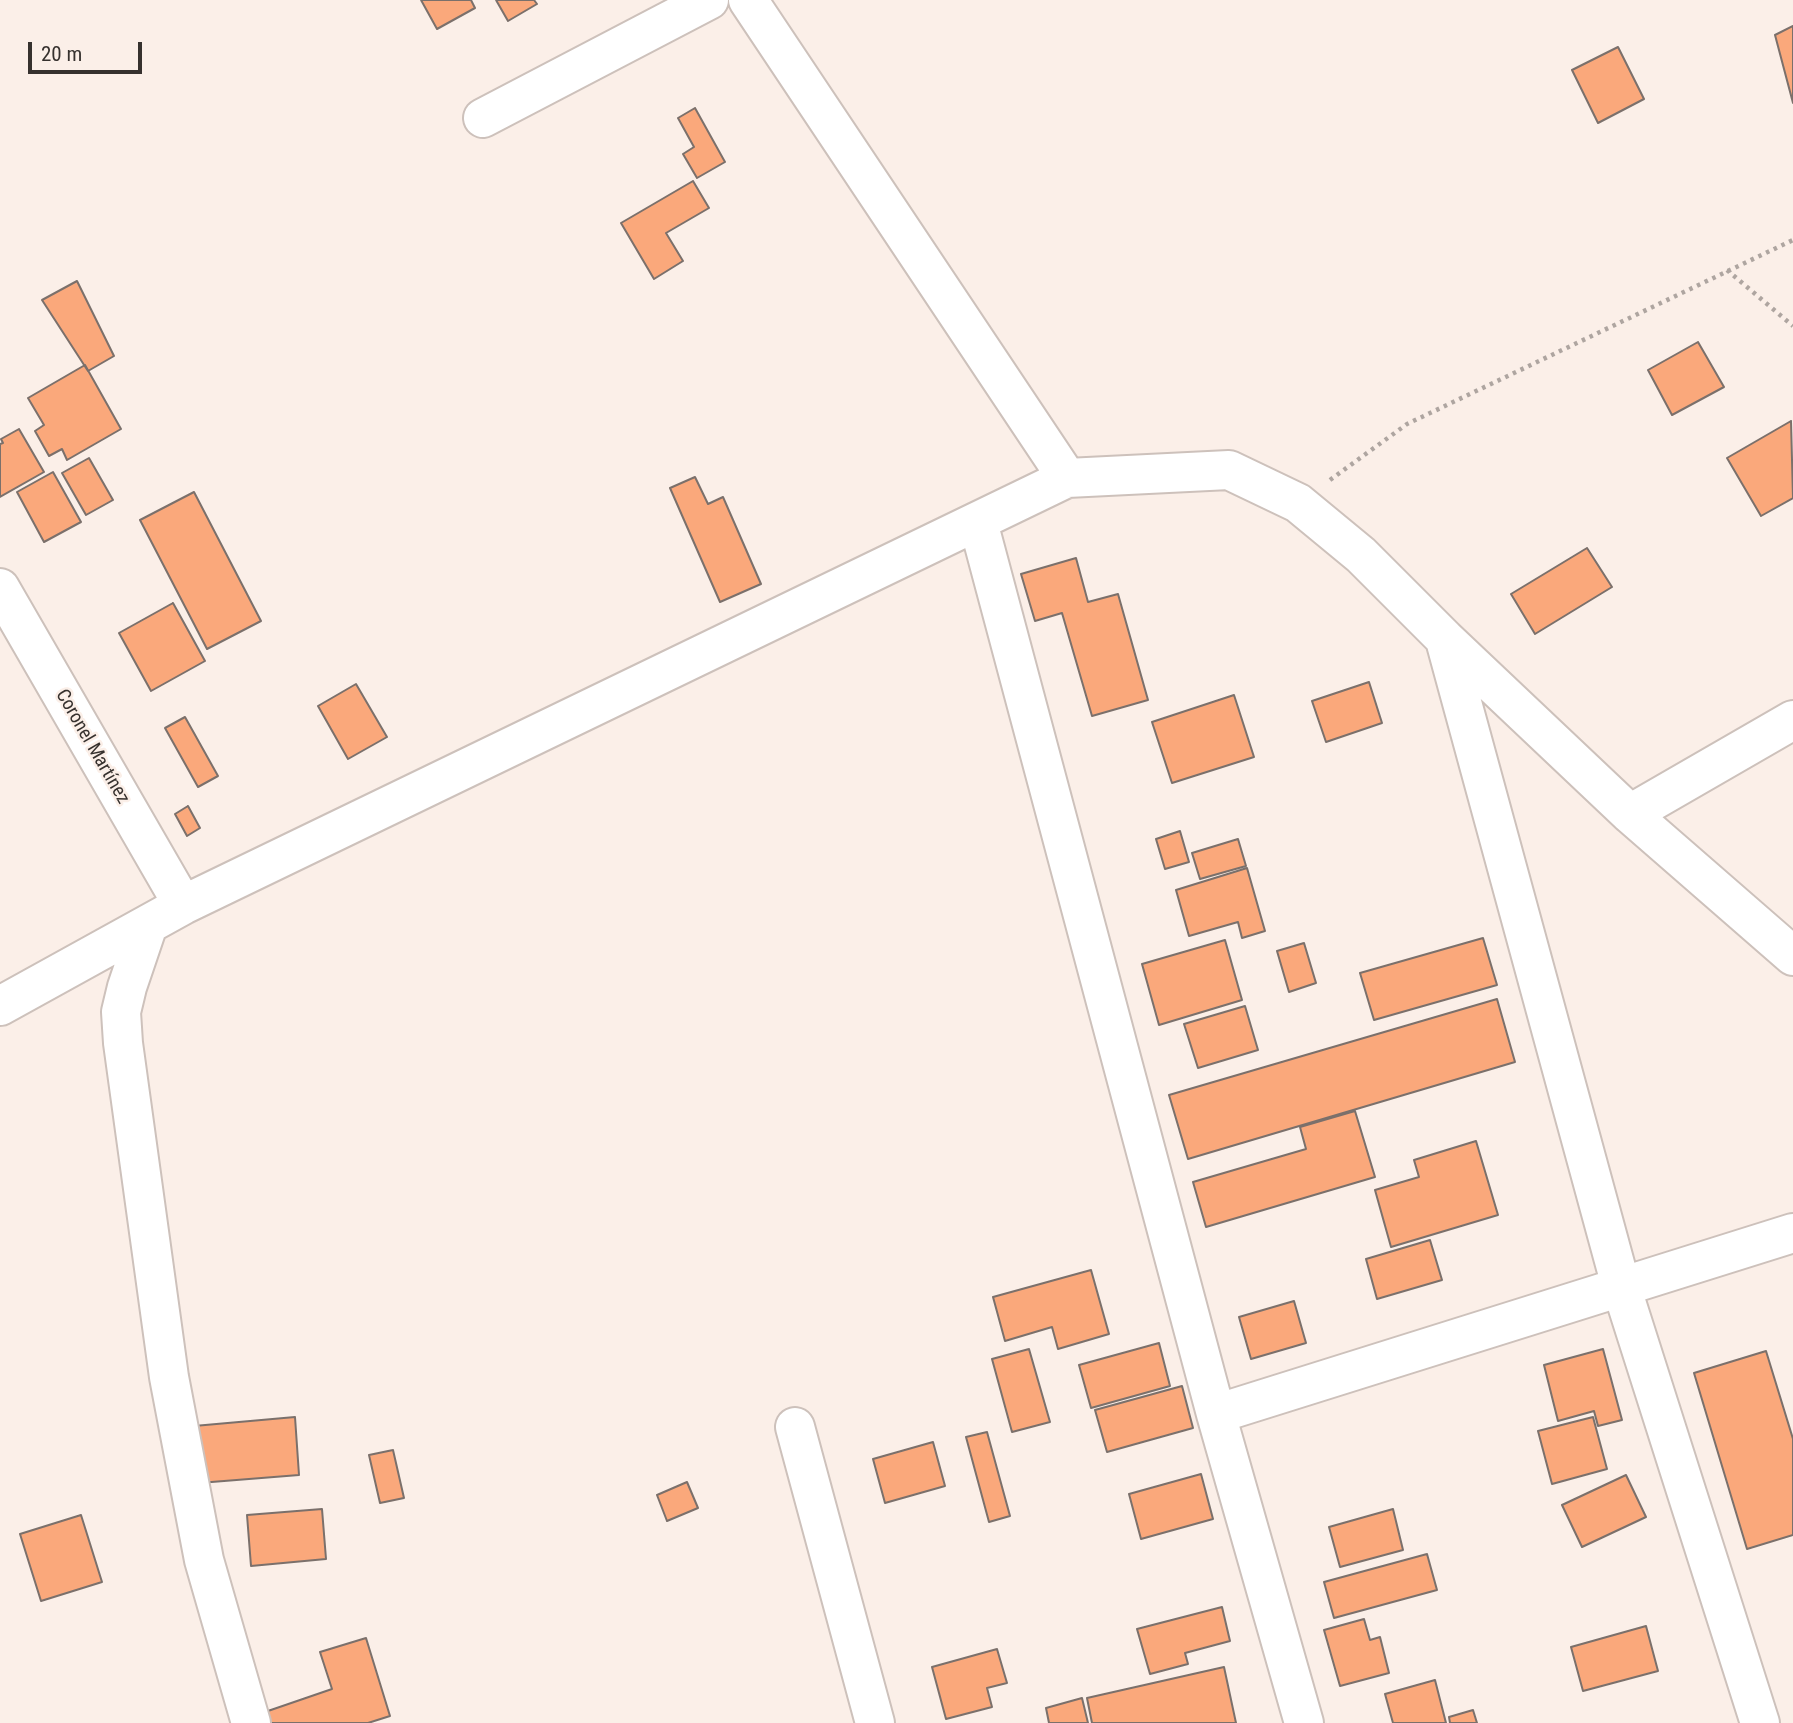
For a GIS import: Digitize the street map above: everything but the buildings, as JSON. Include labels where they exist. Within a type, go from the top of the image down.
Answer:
[{"type":"street","points":[[483,118],[709,0]]},
{"type":"street","points":[[748,0],[1067,478]]},
{"type":"street","points":[[0,1006],[183,905],[1067,478],[1229,470],[1298,503],[1361,555],[1445,639],[1630,814],[1793,956]]},
{"type":"street","points":[[978,522],[1216,1414],[1304,1723]]},
{"type":"street","name":"Coronel Martínez","points":[[0,588],[183,905]]},
{"type":"street","points":[[1445,639],[1621,1286],[1760,1723]]},
{"type":"street","points":[[1630,814],[1793,720]]},
{"type":"street","points":[[148,925],[121,1012],[123,1044],[169,1377],[204,1560],[251,1723]]},
{"type":"street","points":[[1216,1414],[1793,1233]]},
{"type":"street","points":[[795,1427],[875,1723]]},
{"type":"path","points":[[1298,503],[1407,425],[1793,240]]},
{"type":"path","points":[[1727,270],[1793,326]]}]
